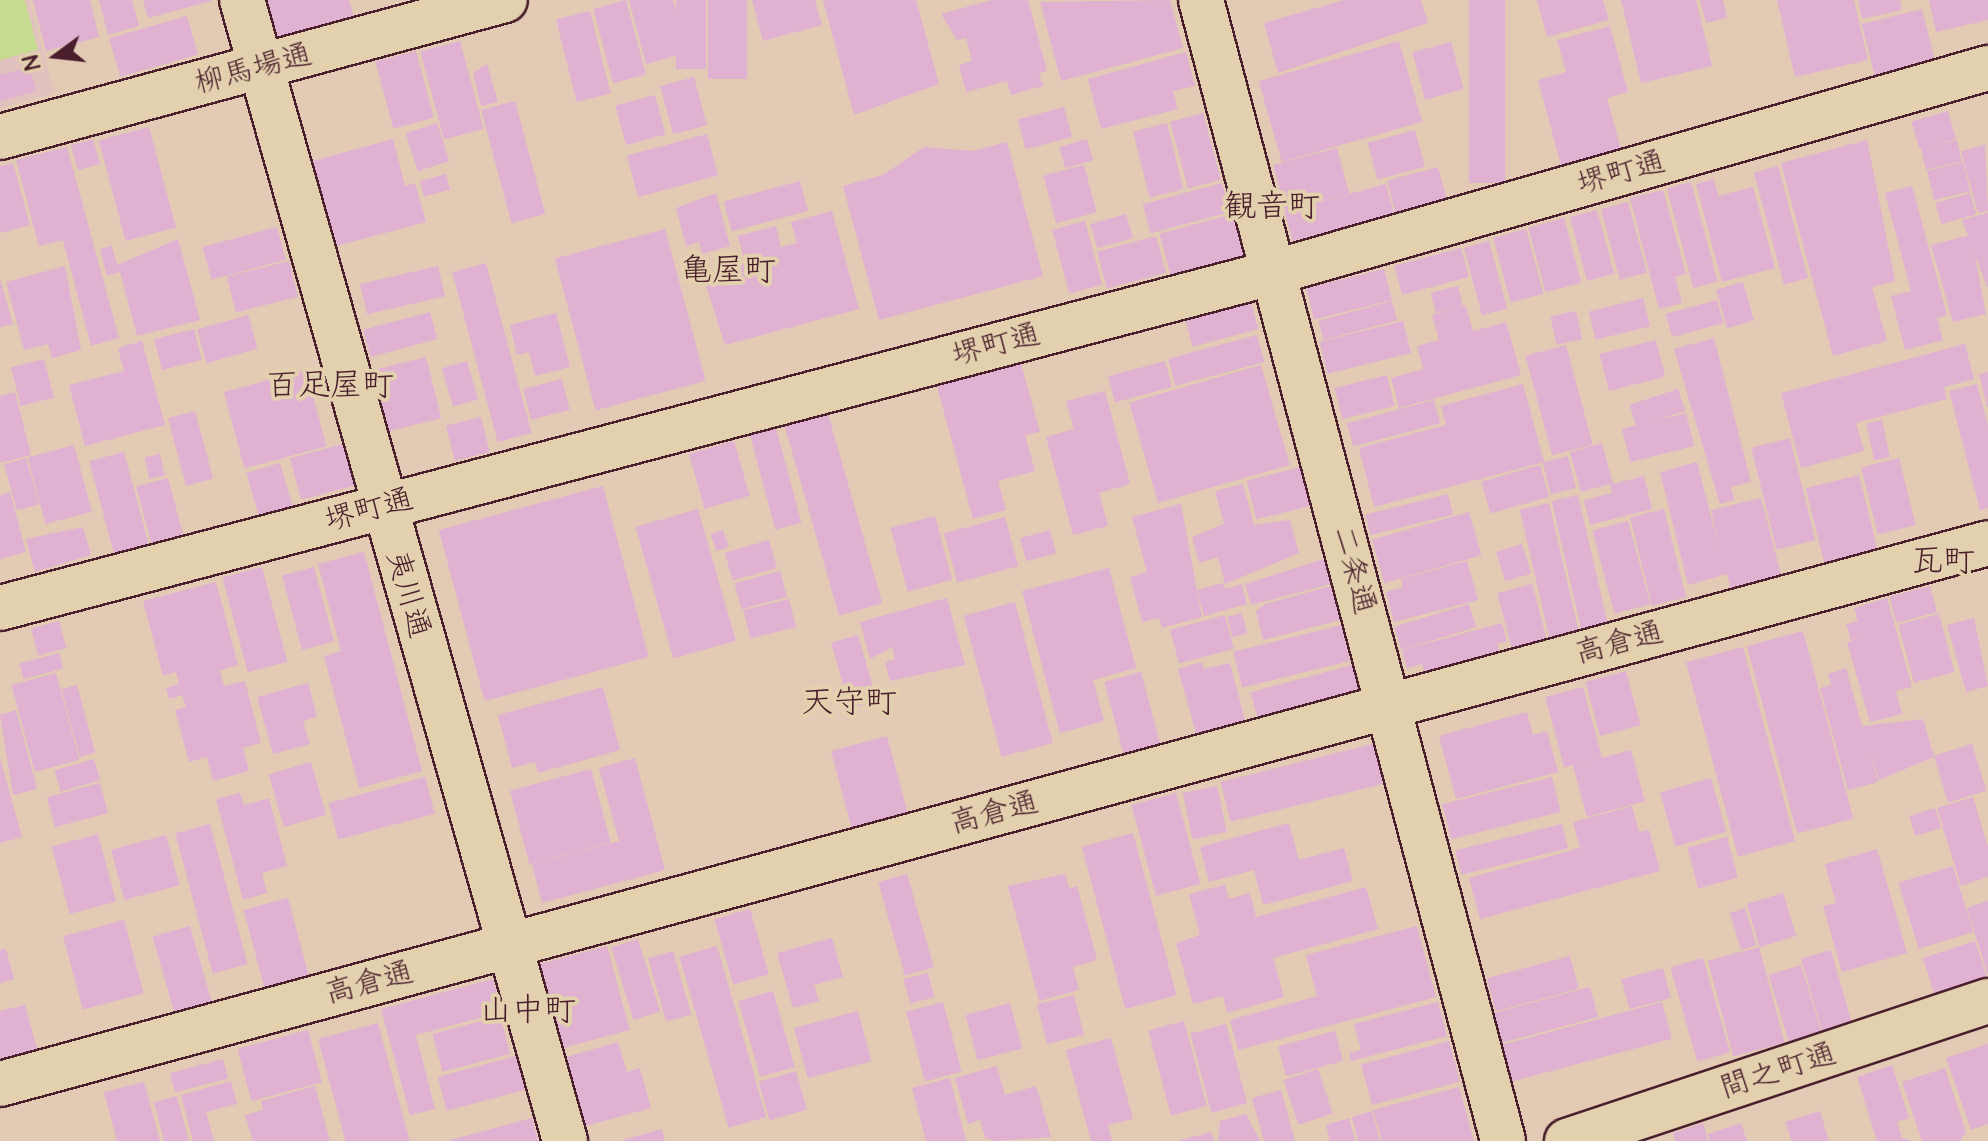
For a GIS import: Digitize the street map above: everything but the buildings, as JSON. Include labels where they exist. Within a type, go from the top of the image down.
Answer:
[{"type":"street","name":"夷川通","points":[[242,0],[383,507],[565,1141]]},
{"type":"street","name":"柳馬場通","points":[[0,137],[505,0]]},
{"type":"street","name":"二条通","points":[[1201,0],[1503,1141]]},
{"type":"street","name":"堺町通","points":[[0,608],[1275,272],[1988,68]]},
{"type":"street","name":"高倉通","points":[[0,1084],[1988,543]]},
{"type":"street","name":"間之町通","points":[[1567,1141],[1988,1001]]},
{"type":"shaded area","points":[[0,0],[29,0],[55,93],[0,108]]},
{"type":"green space","points":[[0,0],[25,0],[38,50],[0,60]]},
{"type":"district","name":"観音町","points":[[1272,207]]},
{"type":"district","name":"亀屋町","points":[[728,271]]},
{"type":"district","name":"百足屋町","points":[[330,386]]},
{"type":"district","name":"瓦町","points":[[1943,562]]},
{"type":"district","name":"天守町","points":[[849,703]]},
{"type":"district","name":"山中町","points":[[528,1011]]}]
